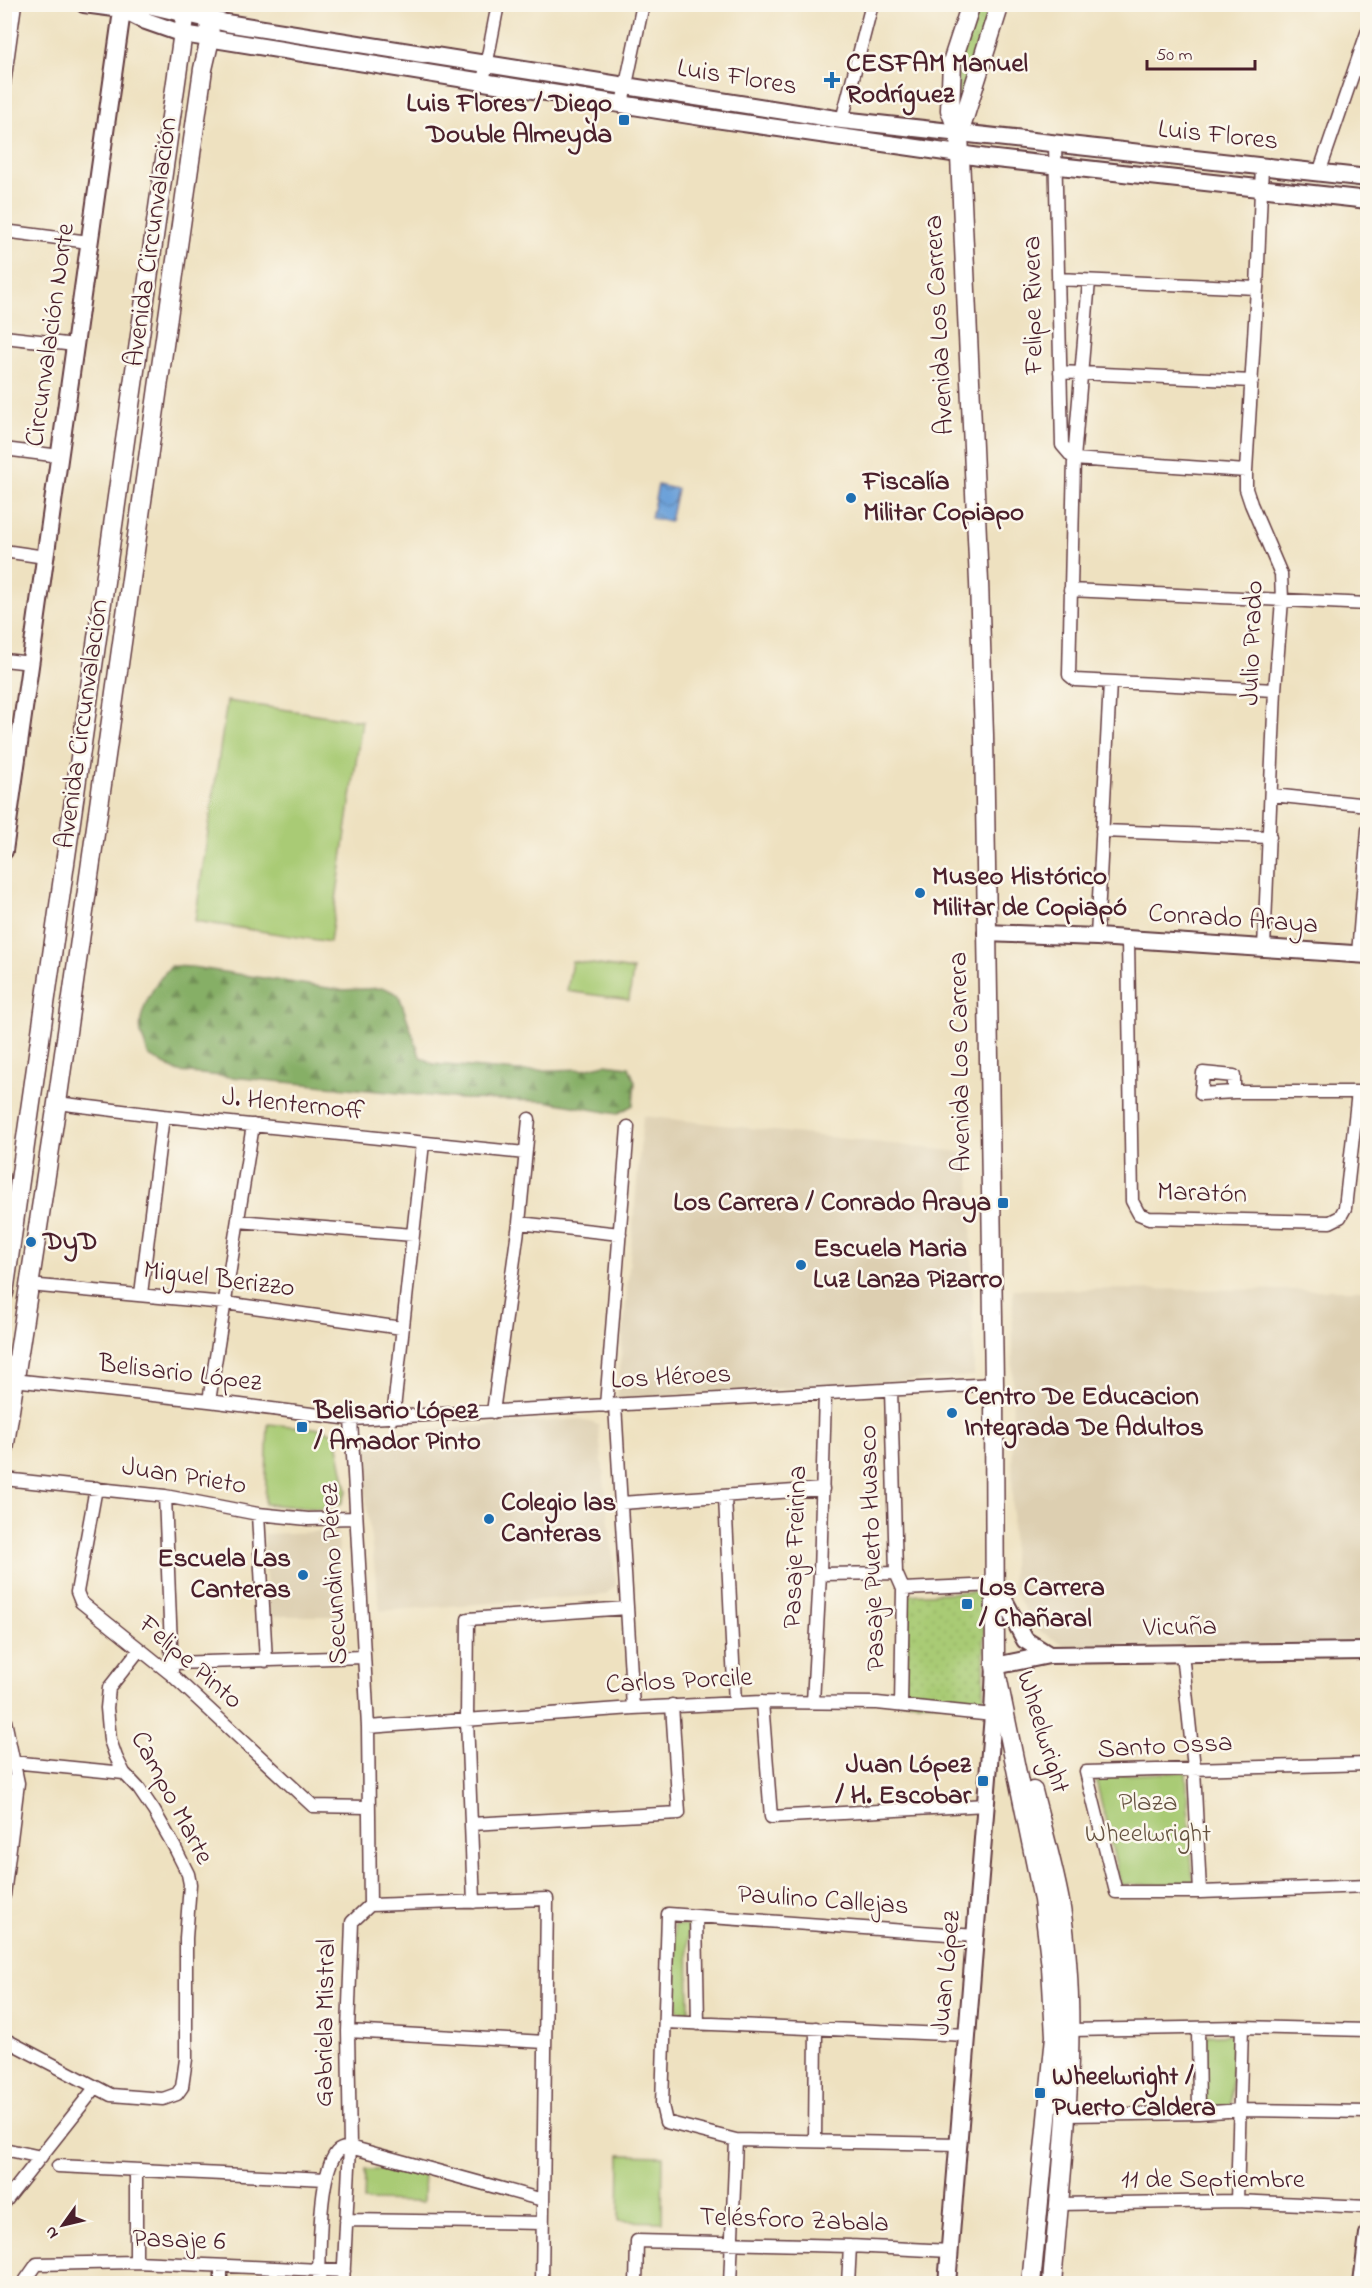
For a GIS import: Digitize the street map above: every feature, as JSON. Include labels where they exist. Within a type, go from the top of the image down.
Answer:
[{"type":"main road","points":[[84,4],[122,7]]},
{"type":"main road","name":"Avenida Los Carrera","points":[[959,134],[950,110],[952,62],[970,4]]},
{"type":"main road","name":"Avenida Los Carrera","points":[[995,1666],[994,1384],[980,593],[959,134],[1000,4]]},
{"type":"main road","name":"Luis Flores","points":[[122,7],[148,5],[210,11],[226,23],[843,120],[1368,178]]},
{"type":"main road","name":"Luis Flores","points":[[122,7],[146,21],[183,34],[622,104],[959,154],[1368,200]]},
{"type":"main road","name":"Circunvalación Norte","points":[[5,851],[122,7]]},
{"type":"main road","name":"Avenida Circunvalación","points":[[4,1293],[186,9]]},
{"type":"main road","name":"Avenida Circunvalación","points":[[4,1450],[10,1380],[29,1285],[57,1103],[198,104],[210,39],[210,11]]},
{"type":"main road","name":"Conrado Araya","points":[[986,933],[1096,937],[1363,955]]},
{"type":"main road","points":[[996,1585],[1025,1640],[1049,1655]]},
{"type":"main road","name":"Vicuña","points":[[995,1666],[1049,1655],[1368,1651]]},
{"type":"main road","name":"Juan López","points":[[947,2283],[976,1936],[995,1666]]},
{"type":"main road","name":"Wheelwright","points":[[995,1666],[1032,1787],[1060,1902],[1070,2030],[1067,2115],[1053,2283]]},
{"type":"main road","name":"Wheelwright","points":[[995,1666],[1043,1900],[1051,1967],[1055,2036],[1031,2283]]},
{"type":"main road","points":[[1362,2283],[1368,2234]]},
{"type":"street","points":[[4,84],[15,4]]},
{"type":"street","points":[[483,82],[498,4]]},
{"type":"street","points":[[622,104],[644,4]]},
{"type":"street","points":[[843,120],[872,4]]},
{"type":"street","points":[[1318,173],[1366,44],[1368,30]]},
{"type":"street","name":"Felipe Rivera","points":[[1055,144],[1062,445],[1074,459]]},
{"type":"street","name":"Julio Prado","points":[[1262,166],[1246,489],[1281,574],[1282,600],[1275,690],[1264,948]]},
{"type":"street","points":[[4,231],[89,242]]},
{"type":"street","points":[[1058,279],[1257,288]]},
{"type":"street","name":"Felipe Rivera","points":[[1089,281],[1074,459],[1068,672],[1075,680],[1110,682]]},
{"type":"street","points":[[4,337],[75,345]]},
{"type":"street","points":[[1060,372],[1252,381]]},
{"type":"street","points":[[4,448],[60,456]]},
{"type":"street","points":[[1074,459],[1246,471]]},
{"type":"street","points":[[4,551],[45,557]]},
{"type":"street","points":[[1070,590],[1368,604]]},
{"type":"street","points":[[4,660],[31,663]]},
{"type":"street","points":[[1096,937],[1110,682],[1275,690]]},
{"type":"street","points":[[1272,795],[1368,805]]},
{"type":"street","points":[[1363,955],[1368,830]]},
{"type":"street","points":[[1102,831],[1269,837]]},
{"type":"street","name":"Maratón","points":[[1128,939],[1132,1202],[1142,1216],[1319,1222],[1335,1220],[1345,1208],[1363,1092]]},
{"type":"street","points":[[1234,1092],[1363,1092]]},
{"type":"street","name":"J. Henternoff","points":[[57,1103],[525,1153]]},
{"type":"street","points":[[141,1294],[163,1116]]},
{"type":"street","points":[[493,1412],[519,1223],[529,1119]]},
{"type":"street","points":[[209,1401],[253,1125]]},
{"type":"street","points":[[628,1127],[611,1406],[621,1503],[633,1708]]},
{"type":"street","points":[[393,1418],[423,1143]]},
{"type":"street","points":[[238,1221],[413,1235]]},
{"type":"street","points":[[519,1223],[620,1234]]},
{"type":"street","name":"Miguel Berizzo","points":[[29,1285],[225,1303],[402,1328]]},
{"type":"street","name":"Belisario López","points":[[10,1380],[351,1419]]},
{"type":"street","name":"Los Héroes","points":[[351,1419],[994,1384]]},
{"type":"street","name":"Pasaje Puerto Huasco","points":[[891,1390],[896,1573],[903,1589],[901,1705]]},
{"type":"street","name":"Pasaje Freirina","points":[[813,1702],[820,1574],[825,1394]]},
{"type":"street","name":"Secundino Pérez","points":[[351,1419],[368,1727]]},
{"type":"street","name":"Juan Prieto","points":[[4,1479],[165,1496],[258,1514],[308,1519],[356,1518]]},
{"type":"street","name":"Felipe Pinto","points":[[96,1488],[77,1592],[78,1598],[140,1650],[172,1669],[313,1806],[367,1807]]},
{"type":"street","points":[[621,1503],[823,1489]]},
{"type":"street","points":[[165,1496],[172,1669],[266,1661],[364,1657]]},
{"type":"street","points":[[725,1497],[735,1703]]},
{"type":"street","points":[[258,1514],[266,1661]]},
{"type":"street","points":[[820,1574],[896,1573]]},
{"type":"street","points":[[903,1589],[996,1585]]},
{"type":"street","points":[[474,1902],[467,1719],[468,1619],[627,1608]]},
{"type":"street","name":"Campo Marte","points":[[95,2088],[111,2096],[163,2099],[177,2094],[182,2086],[186,2059],[186,1938],[190,1884],[188,1874],[151,1805],[124,1773],[110,1740],[107,1697],[109,1688],[140,1650]]},
{"type":"street","points":[[1182,1653],[1194,1768],[1200,1892],[1368,1886]]},
{"type":"street","points":[[762,1702],[771,1817],[986,1805]]},
{"type":"street","name":"Carlos Porcile","points":[[368,1727],[633,1708],[762,1702],[877,1703],[993,1715]]},
{"type":"street","points":[[471,1824],[679,1813],[672,1706]]},
{"type":"street","points":[[4,1716],[18,1783],[4,1895]]},
{"type":"street","points":[[368,1727],[367,1807],[370,1905],[547,1899],[542,2283]]},
{"type":"street","points":[[12,1762],[124,1773]]},
{"type":"street","name":"Santo Ossa","points":[[1200,1892],[1116,1892],[1086,1772],[1368,1764]]},
{"type":"street","points":[[4,1781],[18,1783]]},
{"type":"street","name":"Gabriela Mistral","points":[[344,2277],[350,2147],[348,2031],[352,1922],[370,1905]]},
{"type":"street","name":"Paulino Callejas","points":[[666,2022],[668,1914],[976,1936]]},
{"type":"street","points":[[696,1916],[698,2024]]},
{"type":"street","points":[[959,2144],[736,2140],[666,2122],[662,2105],[666,2022],[968,2035]]},
{"type":"street","points":[[1070,2030],[1242,2027],[1368,2030]]},
{"type":"street","points":[[1236,2201],[1241,2110],[1242,2027]]},
{"type":"street","points":[[815,2141],[816,2028]]},
{"type":"street","points":[[1198,2028],[1199,2113]]},
{"type":"street","points":[[348,2031],[545,2042]]},
{"type":"street","points":[[4,2039],[95,2088],[4,2203]]},
{"type":"street","points":[[1067,2115],[1241,2110],[1368,2112]]},
{"type":"street","points":[[730,2283],[736,2140]]},
{"type":"street","points":[[319,2277],[326,2180],[337,2153],[343,2148],[350,2147],[543,2200]]},
{"type":"street","points":[[4,2149],[40,2157]]},
{"type":"street","points":[[58,2166],[326,2180]]},
{"type":"street","points":[[136,2170],[136,2262]]},
{"type":"street","name":"11 de Septiembre","points":[[1059,2204],[1236,2201],[1368,2207]]},
{"type":"street","points":[[346,2220],[543,2223]]},
{"type":"street","name":"Telésforo Zabala","points":[[636,2283],[637,2241],[850,2246],[950,2251]]},
{"type":"street","points":[[848,2283],[850,2246]]},
{"type":"street","name":"Pasaje 6","points":[[22,2283],[37,2264],[136,2262],[344,2277]]},
{"type":"street","points":[[221,2267],[221,2283]]},
{"type":"shaded area","name":"Escuela Maria Luz Lanza Pizarro","points":[[643,1116],[970,1153],[974,1376],[617,1399]]},
{"type":"shaded area","points":[[1013,1289],[1367,1290],[1367,1645],[1064,1645],[1036,1629],[1012,1588]]},
{"type":"shaded area","name":"Colegio las Canteras","points":[[581,1419],[598,1425],[616,1585],[605,1595],[380,1611],[360,1453],[372,1434]]},
{"type":"shaded area","name":"Escuela Las Canteras","points":[[338,1531],[341,1616],[269,1616],[263,1534]]},
{"type":"green space","points":[[975,5],[996,5],[959,121],[957,63]]},
{"type":"green space","points":[[227,701],[362,721],[330,942],[195,921]]},
{"type":"green space","points":[[572,961],[633,970],[629,1000],[567,991]]},
{"type":"green space","points":[[171,966],[192,967],[341,990],[385,988],[399,995],[420,1056],[433,1064],[518,1071],[584,1069],[605,1064],[629,1067],[635,1082],[633,1105],[617,1114],[545,1101],[462,1099],[179,1072],[149,1056],[141,1033],[142,1015],[149,997]]},
{"type":"green space","points":[[268,1424],[324,1429],[336,1436],[347,1491],[341,1504],[321,1509],[265,1504]]},
{"type":"green space","points":[[985,1591],[984,1705],[902,1701],[906,1595]]},
{"type":"green space","name":"Plaza Wheelwright","points":[[1186,1772],[1193,1884],[1121,1885],[1095,1776]]},
{"type":"green space","points":[[674,1925],[688,1925],[689,2012],[677,2011]]},
{"type":"green space","points":[[1232,2034],[1231,2105],[1204,2110],[1203,2036]]},
{"type":"green space","points":[[620,2155],[663,2156],[662,2222],[619,2221]]},
{"type":"green space","points":[[365,2170],[424,2170],[423,2202],[364,2201]]},
{"type":"water","points":[[658,485],[677,489],[670,522],[651,518]]},
{"type":"place","name":"CESFAM Manuel Rodríguez","points":[[832,80]]},
{"type":"place","name":"Luis Flores / Diego Double Almeyda","points":[[624,120]]},
{"type":"place","name":"Fiscalía Militar Copiapo","points":[[851,498]]},
{"type":"place","name":"Museo Histórico Militar de Copiapó","points":[[920,893]]},
{"type":"place","name":"Los Carrera / Conrado Araya","points":[[1003,1203]]},
{"type":"place","name":"DyD","points":[[31,1242]]},
{"type":"place","name":"Escuela Maria Luz Lanza Pizarro","points":[[801,1265]]},
{"type":"place","name":"Centro De Educacion Integrada De Adultos","points":[[952,1413]]},
{"type":"place","name":"Belisario López / Amador Pinto","points":[[302,1427]]},
{"type":"place","name":"Colegio las Canteras","points":[[489,1519]]},
{"type":"place","name":"Escuela Las Canteras","points":[[303,1575]]},
{"type":"place","name":"Los Carrera / Chañaral","points":[[967,1604]]},
{"type":"place","name":"Juan López / H. Escobar","points":[[983,1781]]},
{"type":"place","name":"Wheelwright / Puerto Caldera","points":[[1040,2093]]}]
